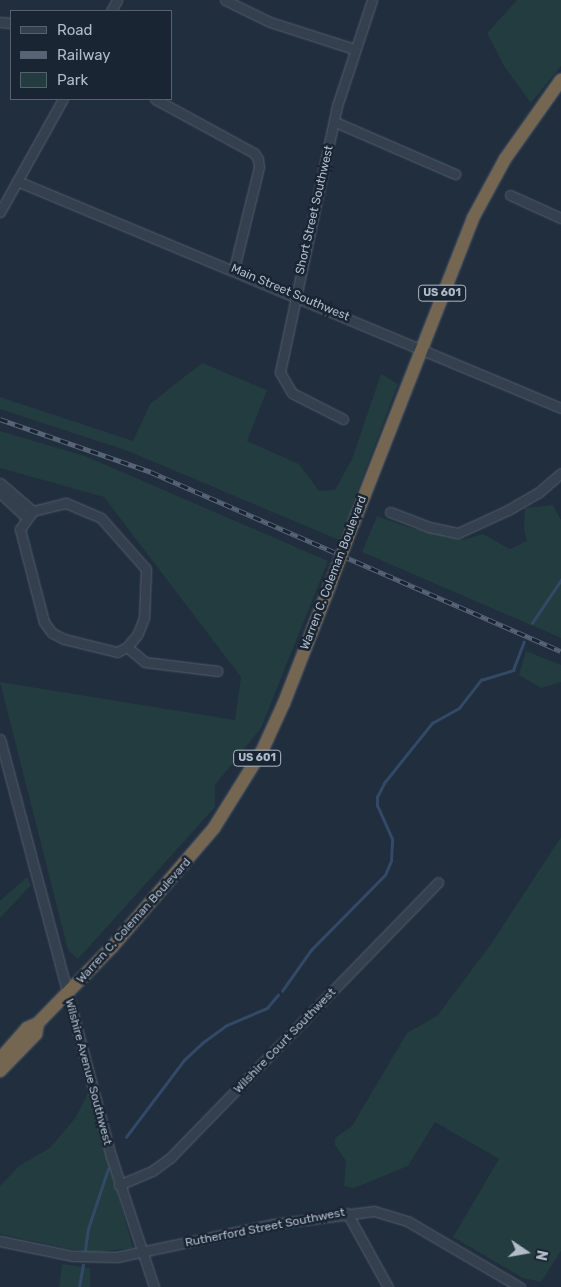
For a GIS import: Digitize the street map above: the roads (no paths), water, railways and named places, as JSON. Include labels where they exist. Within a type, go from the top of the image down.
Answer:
[{"type":"highway","name":"Warren C. Coleman Boulevard","points":[[0,1059],[28,1028],[38,1024],[67,995],[189,861],[233,801],[284,704],[459,249],[488,188],[519,136],[561,80]]},
{"type":"highway","name":"Warren C. Coleman Boulevard","points":[[0,1071],[36,1034],[38,1024]]},
{"type":"street","points":[[225,0],[270,22],[354,49]]},
{"type":"street","name":"Short Street Southwest","points":[[343,419],[292,393],[283,381],[281,358],[334,122],[354,49],[372,0]]},
{"type":"street","points":[[0,212],[62,100]]},
{"type":"street","points":[[157,100],[254,153],[258,159],[259,167],[234,269]]},
{"type":"street","points":[[334,122],[455,174]]},
{"type":"street","name":"Main Street Southwest","points":[[17,181],[234,269],[561,408]]},
{"type":"street","points":[[510,194],[561,218]]},
{"type":"street","points":[[390,512],[429,527],[458,533],[508,510],[538,493],[561,473]]},
{"type":"street","points":[[0,483],[30,515]]},
{"type":"street","points":[[0,493],[30,515]]},
{"type":"street","points":[[66,503],[83,508],[101,518],[146,569],[144,618],[137,635],[127,647],[117,652],[95,649],[52,633],[44,622],[20,530],[30,515],[66,503]]},
{"type":"street","points":[[127,647],[145,662],[217,671]]},
{"type":"street","name":"Wilshire Avenue Southwest","points":[[0,739],[67,995],[120,1185],[154,1287]]},
{"type":"street","name":"Wilshire Court Southwest","points":[[120,1185],[152,1171],[177,1152],[438,882]]},
{"type":"street","name":"Rutherford Street Southwest","points":[[0,1241],[73,1256],[117,1257],[273,1224],[347,1212],[374,1211],[409,1222],[520,1287]]},
{"type":"street","points":[[347,1212],[388,1287]]},
{"type":"waterway","points":[[532,623],[561,580]]},
{"type":"waterway","points":[[282,991],[311,950],[385,875],[391,861],[392,839],[377,806],[377,797],[384,783],[432,723],[459,708],[481,680],[513,670],[524,642]]},
{"type":"waterway","points":[[126,1137],[184,1060],[202,1043],[225,1026],[267,1008],[278,995]]},
{"type":"waterway","points":[[85,1250],[88,1229],[108,1169]]},
{"type":"waterway","points":[[79,1287],[83,1265]]},
{"type":"railway","points":[[0,419],[151,472],[561,651]]}]
